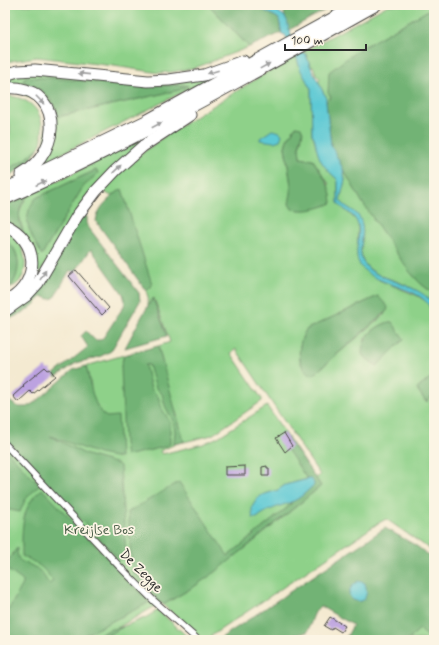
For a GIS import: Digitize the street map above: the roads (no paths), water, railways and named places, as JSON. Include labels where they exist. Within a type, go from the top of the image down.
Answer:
[{"type":"highway","points":[[5,199],[102,154],[237,82],[357,5]]},
{"type":"highway","points":[[5,189],[146,121],[294,45],[376,5]]},
{"type":"highway","points":[[5,75],[18,71],[35,70],[148,81],[179,80],[214,72],[294,45]]},
{"type":"highway","points":[[5,311],[23,299],[38,283],[77,216],[96,190],[116,170],[143,146],[220,96],[237,82]]},
{"type":"highway","points":[[5,88],[23,89],[37,96],[48,109],[52,126],[49,143],[41,159],[28,172],[5,184]]},
{"type":"highway","points":[[5,225],[14,230],[24,240],[29,249],[32,264],[27,283],[16,296],[5,303]]},
{"type":"street","name":"De Zegge","points":[[5,444],[119,566],[154,601],[198,640]]},
{"type":"water","points":[[254,5],[268,5],[283,15],[287,20],[289,30],[291,30],[290,33],[301,53],[306,54],[310,66],[326,96],[331,145],[343,169],[345,180],[340,200],[357,214],[361,221],[362,259],[370,270],[416,290],[431,301],[434,308],[434,321],[428,304],[422,298],[407,290],[370,275],[359,264],[357,258],[359,234],[357,222],[353,216],[338,203],[337,179],[322,163],[312,134],[311,89],[300,69],[296,55],[285,35],[282,34],[279,19]]},
{"type":"water","points":[[272,130],[280,132],[282,135],[280,140],[274,142],[260,140],[260,138]]},
{"type":"water","points":[[311,479],[314,485],[300,497],[294,501],[269,510],[257,518],[253,518],[252,507],[257,499],[262,495],[278,490],[285,485]]},
{"type":"water","points":[[358,581],[365,583],[366,593],[364,598],[360,601],[355,601],[349,594],[351,588]]},
{"type":"park label","name":"Kreijlse Bos","points":[[99,530]]}]
